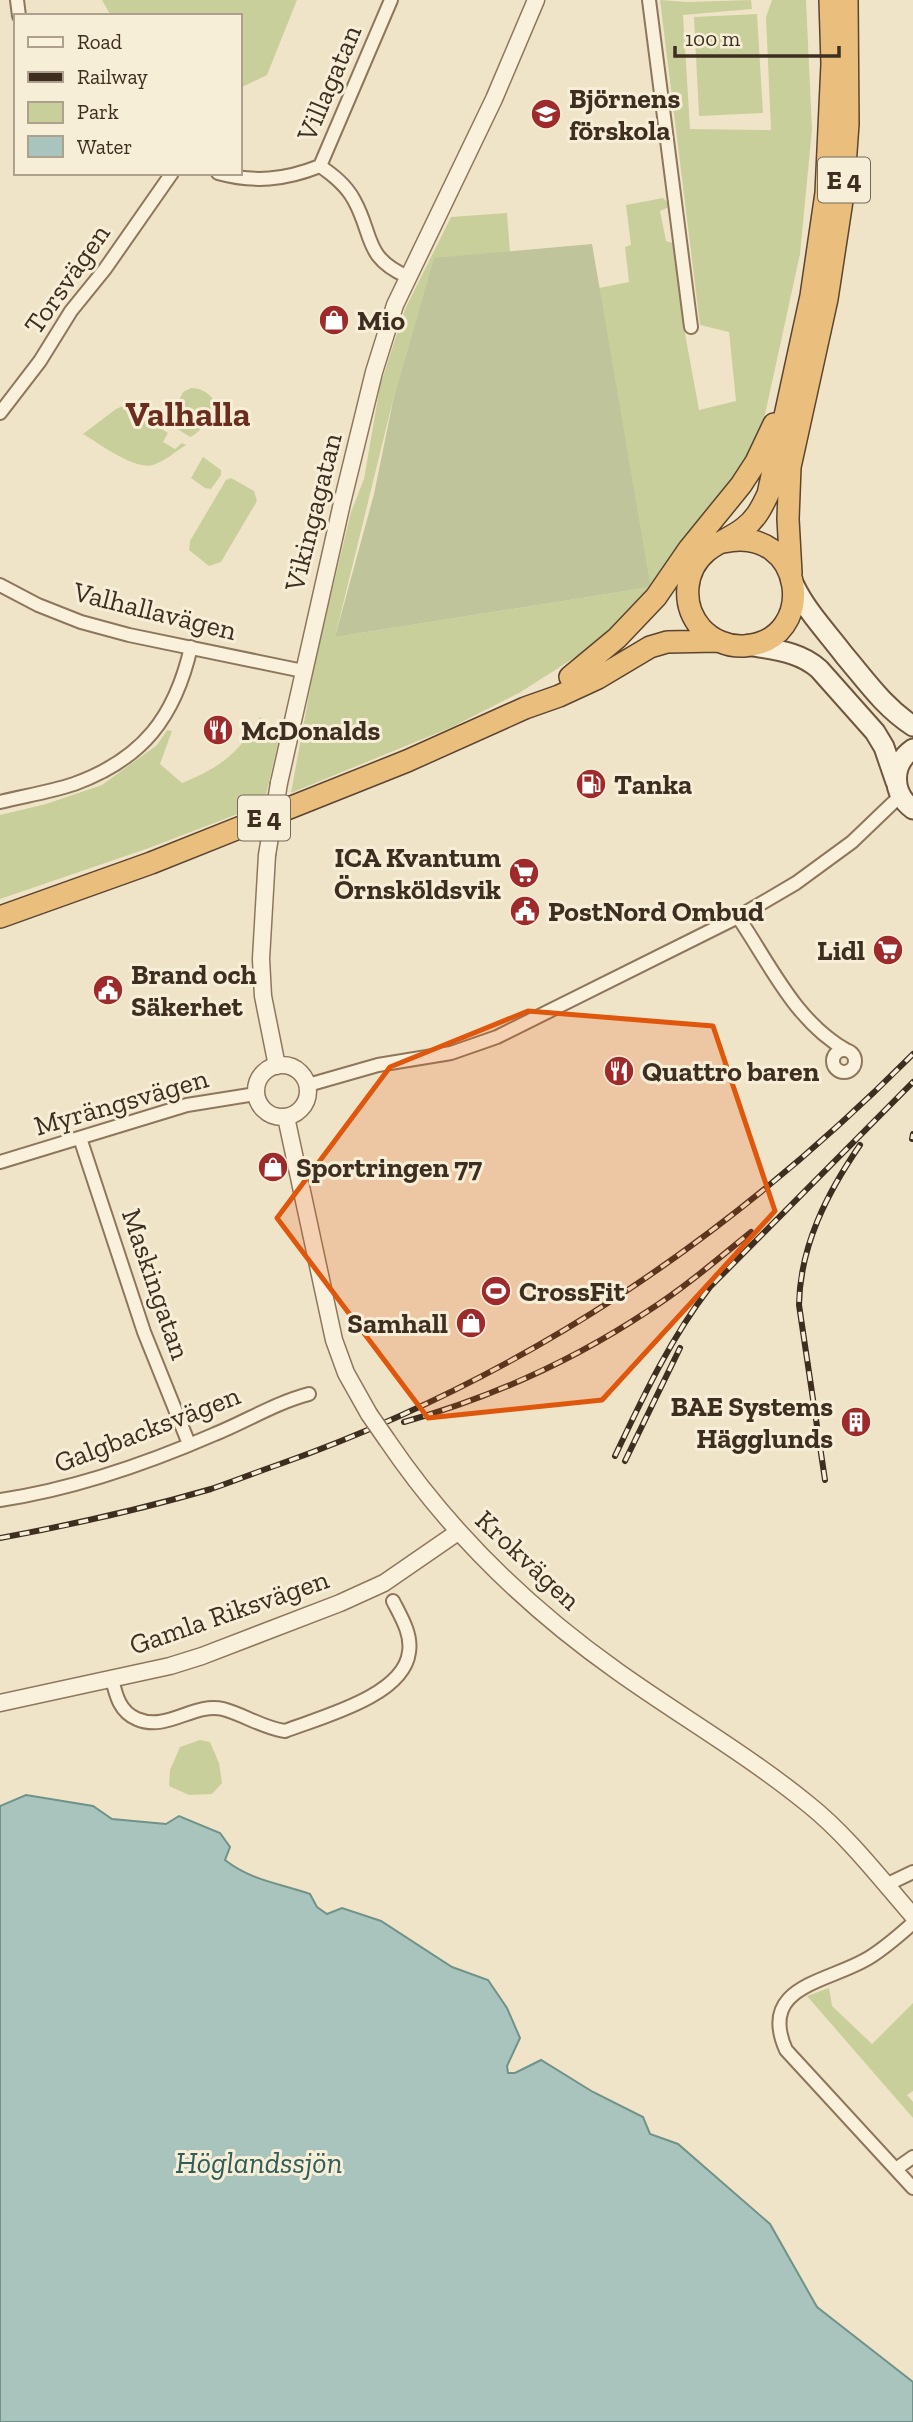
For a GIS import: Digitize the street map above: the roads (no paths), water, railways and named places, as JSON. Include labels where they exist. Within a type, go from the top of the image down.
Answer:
[{"type":"highway","name":"E 4","points":[[525,709],[642,631],[689,579],[705,552],[754,518],[768,494],[811,296],[826,193],[831,111],[830,0]]},
{"type":"highway","name":"E 4","points":[[0,917],[65,896],[407,761],[598,678],[649,647],[667,642],[718,641],[738,646],[748,645],[768,639],[784,625],[793,606],[788,505],[790,467],[827,299],[843,194],[848,124],[847,0]]},
{"type":"highway","points":[[570,677],[617,638],[656,597],[695,541],[747,475],[763,449],[788,393]]},
{"type":"highway","points":[[723,542],[744,539],[764,544],[781,557],[793,580]]},
{"type":"highway","points":[[689,579],[688,600],[695,620],[718,641]]},
{"type":"main road","points":[[793,580],[811,615],[874,693],[892,711],[913,726]]},
{"type":"main road","points":[[748,645],[790,653],[808,660],[819,669],[875,732],[884,747],[903,795]]},
{"type":"main road","points":[[903,795],[899,765],[913,748]]},
{"type":"street","name":"Villagatan","points":[[228,175],[260,181],[293,176],[320,166],[391,0]]},
{"type":"street","name":"Vikingagatan","points":[[277,1066],[262,984],[267,855],[303,671],[374,372],[395,305],[494,99],[536,0]]},
{"type":"street","points":[[649,0],[691,327]]},
{"type":"street","points":[[320,166],[340,181],[353,197],[378,256],[390,268],[408,277]]},
{"type":"street","name":"Torsvägen","points":[[0,412],[40,361],[71,311],[105,270],[171,175]]},
{"type":"street","name":"Valhallavägen","points":[[0,585],[38,605],[80,622],[129,635],[303,671]]},
{"type":"street","points":[[0,802],[73,784],[125,758],[146,740],[166,716],[181,683],[191,648]]},
{"type":"street","points":[[308,1085],[378,1065],[474,1047],[738,917],[796,883],[852,842],[903,795]]},
{"type":"street","points":[[738,917],[789,997],[840,1050]]},
{"type":"street","points":[[277,1066],[297,1070],[308,1085],[308,1095],[303,1107],[294,1115],[286,1117],[276,1117],[267,1112],[256,1094],[260,1078],[267,1070],[277,1066]]},
{"type":"street","name":"Myrängsvägen","points":[[0,1162],[202,1101],[256,1094]]},
{"type":"street","name":"Krokvägen","points":[[286,1117],[334,1340],[346,1373],[393,1449],[458,1532],[514,1587],[583,1646],[764,1770],[810,1805],[913,1916]]},
{"type":"street","name":"Maskingatan","points":[[80,1138],[144,1332],[189,1444]]},
{"type":"street","name":"Galgbacksvägen","points":[[0,1500],[86,1483],[215,1434],[285,1400],[309,1394]]},
{"type":"street","name":"Gamla Riksvägen","points":[[0,1703],[170,1666],[202,1656],[384,1583],[458,1532]]},
{"type":"street","points":[[112,1679],[122,1707],[131,1716],[144,1722],[169,1721],[209,1708],[223,1709],[272,1729],[285,1731],[380,1693],[404,1669],[409,1653],[408,1633],[393,1601]]},
{"type":"street","points":[[887,1885],[913,1872]]},
{"type":"street","points":[[913,1923],[867,1959],[790,1996],[781,2007],[778,2021],[779,2036],[786,2050],[913,2188]]},
{"type":"street","points":[[896,2169],[913,2157]]},
{"type":"water","name":"Höglandssjön","points":[[26,1795],[93,1806],[112,1819],[166,1824],[179,1816],[220,1833],[230,1847],[225,1860],[245,1873],[310,1894],[317,1907],[327,1914],[342,1908],[381,1921],[452,1967],[488,1980],[507,2008],[520,2038],[507,2066],[508,2073],[515,2073],[541,2060],[593,2092],[643,2117],[650,2134],[678,2144],[770,2224],[817,2307],[913,2382],[913,2422],[0,2422],[0,1806]]},
{"type":"railway","points":[[0,1538],[106,1516],[211,1489],[370,1429],[457,1389],[540,1344],[620,1295],[697,1241],[772,1183],[844,1121],[913,1054]]},
{"type":"railway","points":[[615,1456],[670,1348],[710,1287],[913,1082]]},
{"type":"railway","points":[[912,1139],[913,1134]]},
{"type":"railway","points":[[825,1480],[799,1305],[801,1283],[810,1241],[826,1201],[860,1145]]},
{"type":"railway","points":[[404,1422],[499,1389],[591,1346],[675,1293],[751,1232]]},
{"type":"railway","points":[[625,1461],[680,1348]]},
{"type":"place","name":"Björnens förskola","points":[[546,114]]},
{"type":"place","name":"Mio","points":[[334,320]]},
{"type":"place","name":"McDonalds","points":[[218,730]]},
{"type":"place","name":"Tanka","points":[[591,784]]},
{"type":"place","name":"ICA Kvantum Örnsköldsvik","points":[[524,873]]},
{"type":"place","name":"PostNord Ombud","points":[[525,911]]},
{"type":"place","name":"Lidl","points":[[888,950]]},
{"type":"place","name":"Brand och Säkerhet","points":[[108,990]]},
{"type":"place","name":"Quattro baren","points":[[619,1071]]},
{"type":"place","name":"Sportringen 77","points":[[273,1167]]},
{"type":"place","name":"CrossFit","points":[[496,1291]]},
{"type":"place","name":"Samhall","points":[[471,1323]]},
{"type":"place","name":"BAE Systems Hägglunds","points":[[856,1422]]},
{"type":"district","name":"Valhalla","points":[[188,414]]}]
